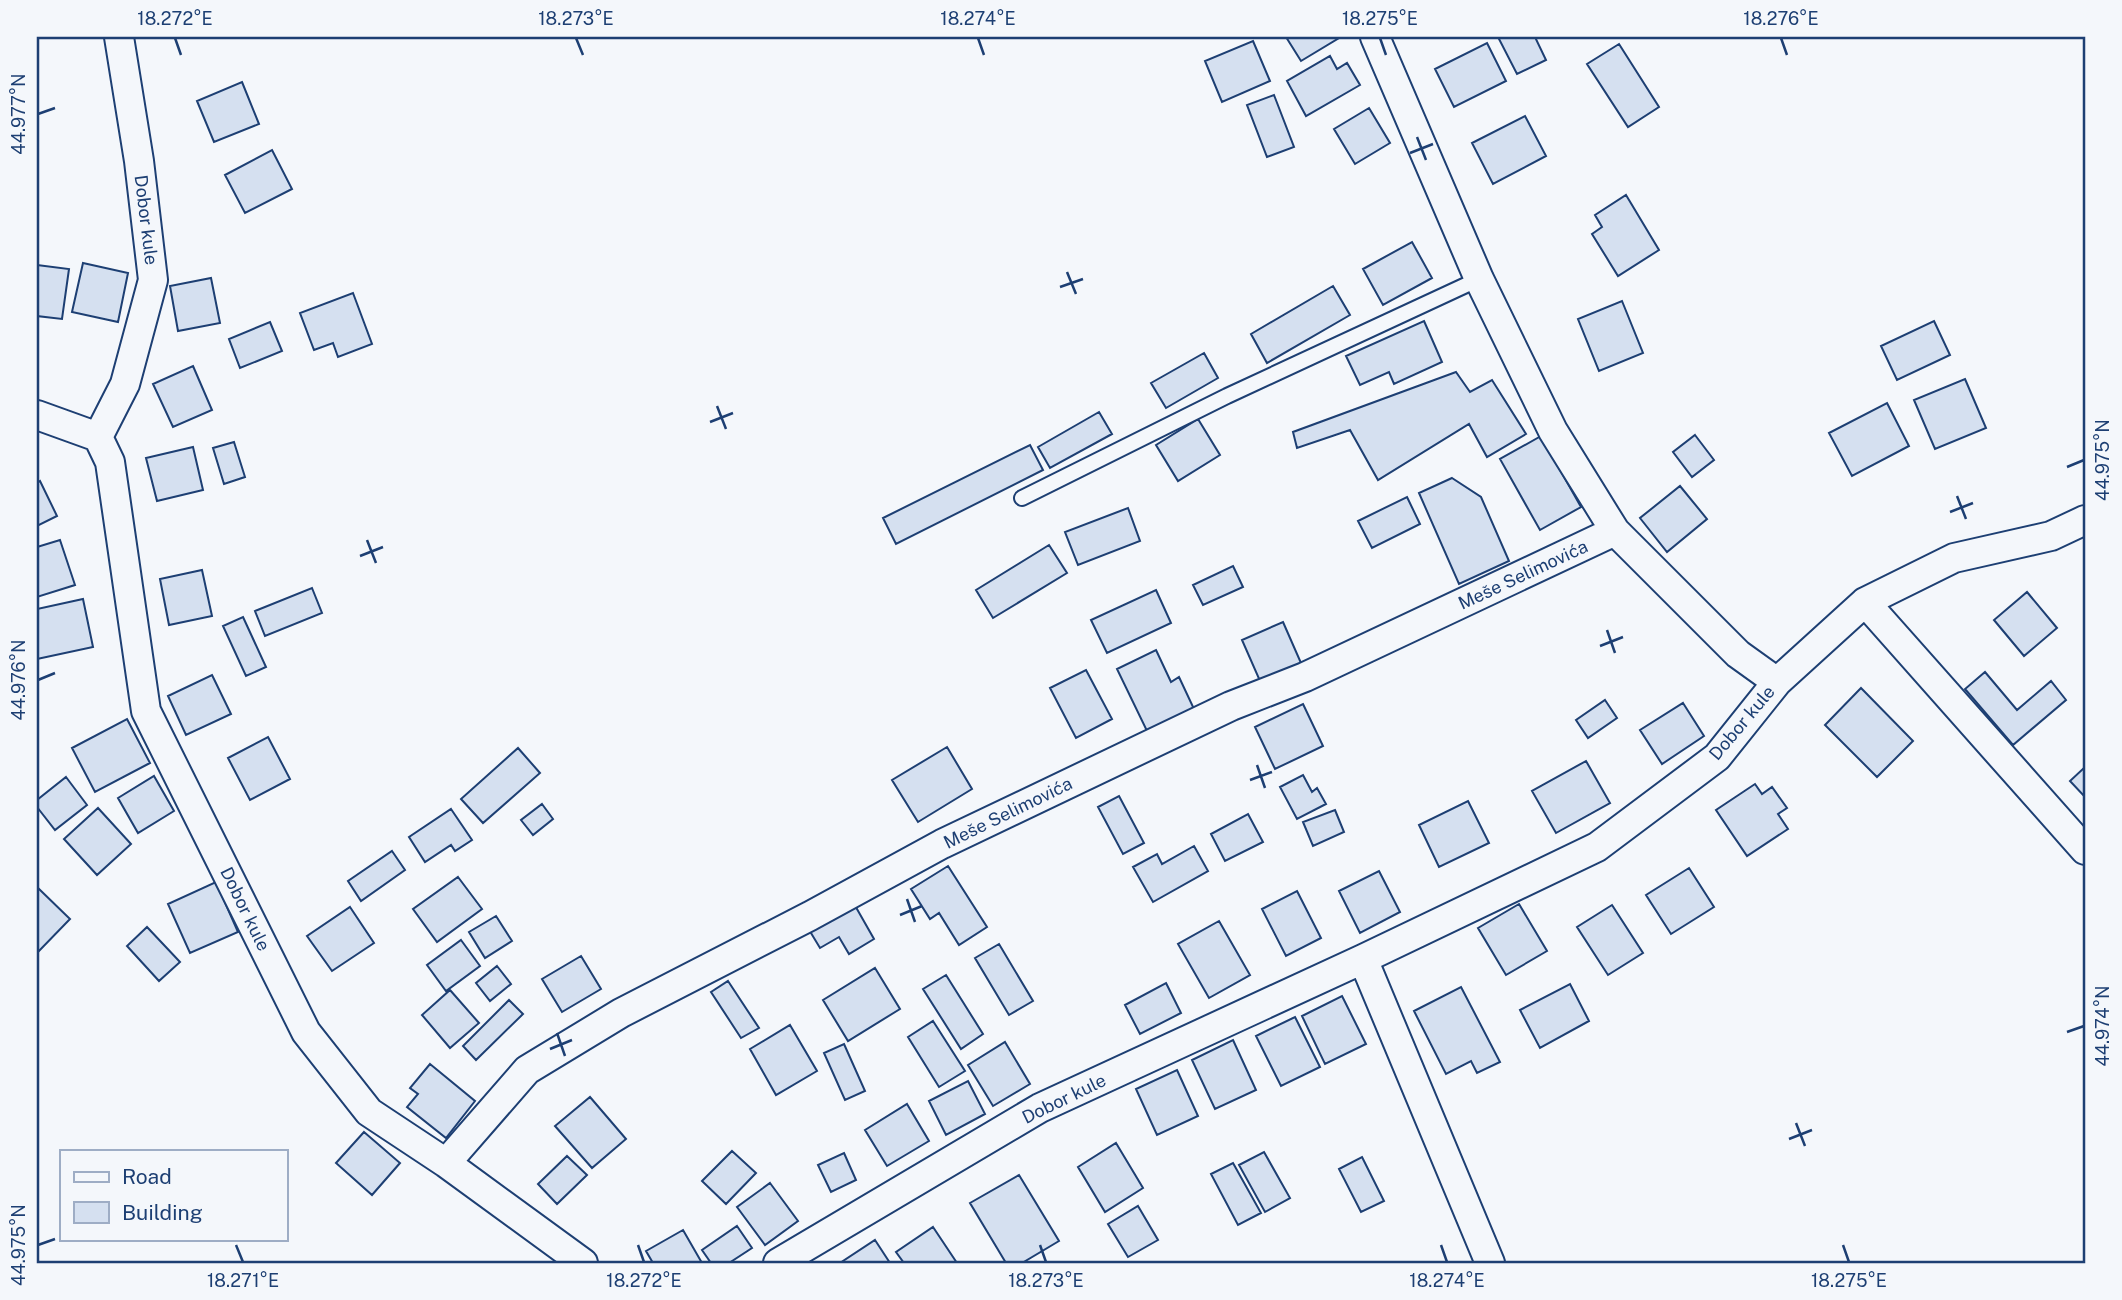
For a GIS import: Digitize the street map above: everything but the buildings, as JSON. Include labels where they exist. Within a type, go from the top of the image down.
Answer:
[{"type":"street","name":"Dobor kule","points":[[119,37],[139,161],[153,280],[125,384],[98,437],[110,462],[146,711],[306,1032],[369,1112],[446,1163],[583,1263]]},
{"type":"street","points":[[1375,37],[1479,279],[1553,431],[1615,531],[1738,653],[1777,682]]},
{"type":"street","points":[[37,415],[98,437]]},
{"type":"street","name":"Dobor kule","points":[[778,1263],[1040,1108],[1597,848],[1717,757],[1777,682],[1865,602],[1954,558],[2051,536],[2085,520]]},
{"type":"street","name":"Meše Selimovića","points":[[446,1163],[527,1070],[621,1013],[955,838],[1231,706],[1305,677],[1615,531]]},
{"type":"street","points":[[1865,602],[2085,850]]},
{"type":"street","points":[[1363,959],[1490,1263]]},
{"type":"lane","points":[[1022,498],[1227,396],[1479,279]]}]
